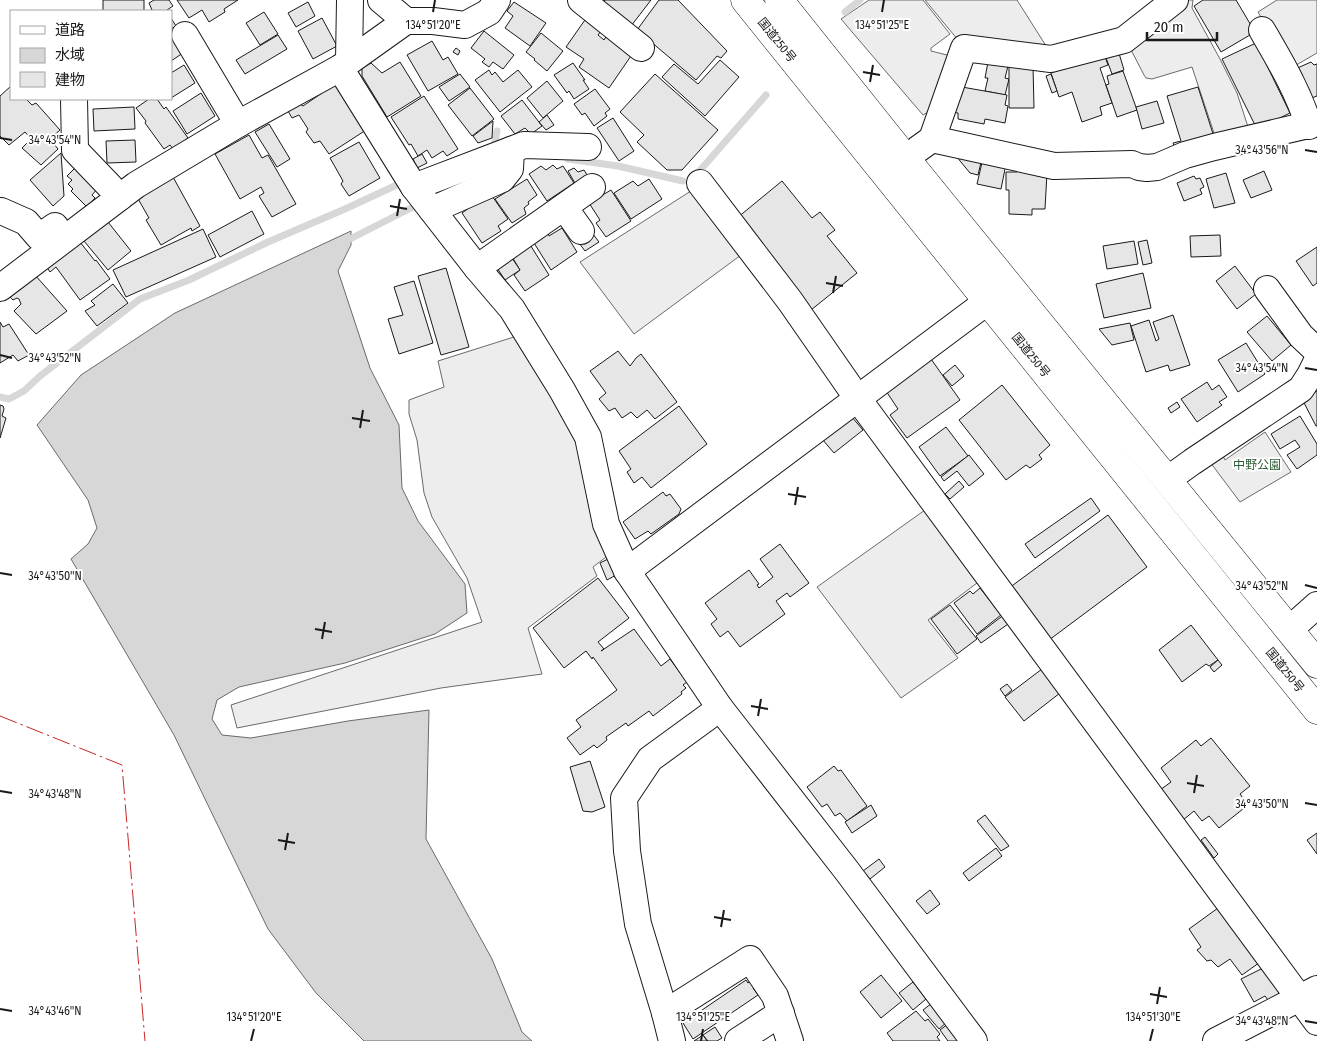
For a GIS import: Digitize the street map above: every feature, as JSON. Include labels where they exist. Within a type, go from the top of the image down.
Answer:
[{"type":"highway","name":"国道250号","points":[[745,0],[1317,710]]},
{"type":"highway","points":[[778,0],[1317,664]]},
{"type":"street","points":[[350,0],[344,65],[414,188],[512,309],[562,390],[588,437],[606,524],[627,572],[720,708],[847,870],[974,1041]]},
{"type":"street","points":[[381,0],[406,20],[465,25],[489,12],[497,0]]},
{"type":"street","points":[[581,0],[642,48]]},
{"type":"street","points":[[906,159],[932,139],[964,48],[1051,59],[1124,40],[1175,0]]},
{"type":"street","points":[[0,288],[136,185],[238,124],[344,65],[406,20]]},
{"type":"street","points":[[932,139],[1054,166],[1132,164],[1147,168],[1157,167],[1185,155],[1214,147],[1313,125],[1286,71],[1262,30]]},
{"type":"street","points":[[185,35],[238,124]]},
{"type":"street","points":[[74,100],[75,150],[120,197]]},
{"type":"street","points":[[432,210],[502,179],[510,159],[524,145],[562,135],[588,147]]},
{"type":"street","points":[[414,188],[510,159]]},
{"type":"street","points":[[700,183],[790,301],[858,399],[1308,994],[1317,1022]]},
{"type":"street","points":[[477,268],[592,187]]},
{"type":"street","points":[[564,207],[582,231]]},
{"type":"street","points":[[0,211],[26,222],[39,237],[54,226],[64,240]]},
{"type":"street","points":[[1267,289],[1302,336],[1317,351]]},
{"type":"street","points":[[627,572],[988,301]]},
{"type":"street","points":[[1167,480],[1301,389],[1317,361]]},
{"type":"street","points":[[1289,630],[1317,605]]},
{"type":"street","points":[[672,1041],[638,924],[627,851],[624,798],[650,759],[720,708]]},
{"type":"street","points":[[665,1013],[750,959],[775,996],[790,1041]]},
{"type":"street","points":[[1216,1041],[1308,994]]},
{"type":"street","points":[[738,1041],[781,1013]]},
{"type":"shaded area","points":[[869,0],[923,0],[950,34],[931,48],[931,51],[951,56],[930,111],[923,115],[841,19]]},
{"type":"shaded area","points":[[925,0],[1017,0],[1048,49],[958,40]]},
{"type":"shaded area","points":[[1186,0],[1193,0],[1192,8],[1237,93],[1250,133],[1216,139],[1192,67],[1152,79],[1146,78],[1128,44]]},
{"type":"shaded area","points":[[1277,0],[1317,0],[1317,53],[1291,68],[1258,12]]},
{"type":"shaded area","points":[[694,189],[741,255],[634,334],[580,262]]},
{"type":"shaded area","points":[[517,336],[580,436],[610,554],[593,567],[597,576],[528,628],[542,674],[441,688],[237,728],[231,705],[482,622],[467,578],[432,517],[424,493],[417,440],[409,414],[409,400],[444,387],[438,361]]},
{"type":"shaded area","name":"中野公園","points":[[1265,432],[1291,472],[1240,502],[1210,462],[1222,454],[1225,460]]},
{"type":"shaded area","points":[[925,510],[981,580],[928,620],[958,658],[901,698],[817,587]]},
{"type":"water","points":[[351,231],[351,245],[338,271],[370,368],[399,425],[402,488],[418,521],[465,584],[467,613],[435,634],[345,663],[239,687],[217,700],[212,719],[222,735],[251,738],[348,721],[429,710],[426,839],[492,959],[522,1032],[532,1041],[364,1041],[316,993],[268,929],[174,735],[71,559],[88,544],[97,528],[88,500],[37,425],[81,375],[175,313]]},
{"type":"building","points":[[103,0],[144,0],[144,10],[103,10]]},
{"type":"building","points":[[154,0],[169,0],[173,6],[167,10],[152,10],[149,3]]},
{"type":"building","points":[[177,0],[238,0],[224,9],[225,12],[209,22],[202,10],[189,18]]},
{"type":"building","points":[[605,0],[651,0],[631,26],[602,3]]},
{"type":"building","points":[[659,0],[678,0],[727,51],[721,58],[717,56],[696,80],[637,30]]},
{"type":"building","points":[[1203,0],[1236,0],[1255,32],[1221,52],[1194,6]]},
{"type":"building","points":[[308,2],[315,16],[296,27],[288,13]]},
{"type":"building","points":[[514,2],[546,23],[530,46],[505,28],[513,16],[507,11]]},
{"type":"building","points":[[264,12],[278,34],[260,45],[246,23]]},
{"type":"building","points":[[587,17],[603,28],[598,35],[604,40],[607,35],[633,53],[609,88],[579,67],[584,59],[566,47]]},
{"type":"building","points":[[322,18],[337,46],[313,59],[298,31]]},
{"type":"building","points":[[172,20],[176,26],[172,28]]},
{"type":"building","points":[[484,31],[514,55],[503,69],[493,62],[489,67],[482,62],[485,59],[471,48]]},
{"type":"building","points":[[541,33],[563,51],[547,71],[526,52]]},
{"type":"building","points":[[278,35],[287,49],[245,74],[236,60]]},
{"type":"building","points":[[172,36],[183,53],[172,60]]},
{"type":"building","points":[[432,41],[443,60],[448,57],[458,74],[428,91],[407,55]]},
{"type":"building","points":[[1256,43],[1290,113],[1257,129],[1222,59]]},
{"type":"building","points":[[456,48],[460,51],[458,55],[453,52]]},
{"type":"building","points":[[1118,50],[1124,70],[1112,74],[1105,55]]},
{"type":"building","points":[[1104,54],[1108,65],[1100,68],[1112,103],[1100,107],[1102,115],[1082,122],[1072,92],[1059,97],[1051,73]]},
{"type":"building","points":[[720,60],[739,77],[705,116],[662,77],[674,64],[698,84]]},
{"type":"building","points":[[400,62],[421,96],[387,117],[362,76],[362,68],[371,63],[382,73]]},
{"type":"building","points":[[988,62],[1008,66],[1005,78],[1009,79],[1005,95],[985,91],[988,78],[985,78]]},
{"type":"building","points":[[1311,62],[1314,65],[1317,64],[1317,96],[1306,100],[1293,70]]},
{"type":"building","points":[[573,63],[589,89],[574,99],[569,91],[567,93],[554,75]]},
{"type":"building","points":[[184,65],[195,83],[172,97],[172,72]]},
{"type":"building","points":[[1009,66],[1033,66],[1034,108],[1009,108]]},
{"type":"building","points":[[489,70],[492,75],[495,72],[503,82],[518,70],[532,87],[500,112],[475,80]]},
{"type":"building","points":[[1123,71],[1137,110],[1117,117],[1106,85],[1109,84],[1107,76]]},
{"type":"building","points":[[460,74],[470,87],[449,101],[439,87]]},
{"type":"building","points":[[655,74],[718,130],[682,170],[667,170],[637,142],[644,135],[620,112]]},
{"type":"building","points":[[1051,74],[1057,91],[1052,93],[1046,76]]},
{"type":"building","points":[[547,81],[563,101],[543,118],[527,98]]},
{"type":"building","points":[[336,83],[366,130],[329,154],[320,141],[314,143],[306,132],[308,129],[299,115],[292,118],[288,111],[300,104],[303,106],[322,93],[321,91]]},
{"type":"building","points":[[10,87],[10,100],[27,100],[32,105],[36,103],[60,130],[50,139],[58,149],[41,165],[22,148],[31,139],[25,132],[9,145],[0,136],[0,96]]},
{"type":"building","points":[[962,87],[1007,95],[1005,105],[1008,106],[1005,123],[985,119],[984,124],[958,119],[958,113],[951,112]]},
{"type":"building","points":[[1198,87],[1215,140],[1176,152],[1173,143],[1181,141],[1167,96]]},
{"type":"building","points":[[470,88],[494,119],[472,136],[448,105]]},
{"type":"building","points":[[595,89],[610,109],[605,113],[607,116],[594,126],[585,113],[582,115],[574,104]]},
{"type":"building","points":[[201,93],[215,116],[187,134],[173,111]]},
{"type":"building","points":[[424,96],[458,149],[447,156],[443,151],[432,158],[427,150],[418,156],[391,117]]},
{"type":"building","points":[[148,100],[158,100],[164,109],[166,107],[188,138],[173,149],[170,145],[164,149],[136,108]]},
{"type":"building","points":[[522,100],[542,126],[531,134],[525,128],[515,134],[501,116]]},
{"type":"building","points":[[1157,101],[1164,123],[1142,129],[1136,107]]},
{"type":"building","points":[[134,107],[135,129],[94,131],[93,109]]},
{"type":"building","points":[[547,115],[554,125],[546,130],[539,122]]},
{"type":"building","points":[[613,118],[634,151],[619,161],[597,128]]},
{"type":"building","points":[[493,121],[492,138],[478,143],[473,136]]},
{"type":"building","points":[[269,124],[290,159],[277,167],[255,132]]},
{"type":"building","points":[[249,135],[262,158],[268,155],[296,204],[272,217],[259,196],[264,193],[261,187],[240,199],[215,154]]},
{"type":"building","points":[[135,140],[136,162],[107,163],[106,141]]},
{"type":"building","points":[[359,142],[380,178],[349,196],[341,184],[343,181],[330,158]]},
{"type":"building","points":[[61,153],[64,196],[53,206],[30,180]]},
{"type":"building","points":[[422,154],[427,163],[417,168],[413,159]]},
{"type":"building","points":[[983,154],[978,175],[970,173],[956,156]]},
{"type":"building","points":[[984,154],[1007,159],[1001,189],[977,184]]},
{"type":"building","points":[[553,165],[557,169],[563,166],[574,183],[547,201],[529,174],[541,166],[546,170]]},
{"type":"building","points":[[77,166],[98,188],[92,195],[95,198],[87,207],[71,191],[73,189],[68,184],[72,180],[67,176]]},
{"type":"building","points":[[574,168],[578,172],[584,170],[589,178],[576,185],[568,171]]},
{"type":"building","points":[[1017,168],[1047,173],[1045,209],[1032,209],[1032,215],[1009,214],[1009,190],[1006,190],[1006,172],[1017,172]]},
{"type":"building","points":[[1264,171],[1272,190],[1251,198],[1243,180]]},
{"type":"building","points":[[1226,173],[1235,203],[1214,208],[1206,179]]},
{"type":"building","points":[[1194,176],[1196,179],[1200,178],[1204,187],[1200,189],[1202,194],[1184,201],[1177,183]]},
{"type":"building","points":[[173,177],[200,226],[192,231],[191,228],[161,245],[146,220],[149,218],[137,197]]},
{"type":"building","points":[[527,179],[537,195],[524,208],[526,214],[512,223],[495,199]]},
{"type":"building","points":[[649,179],[662,199],[631,219],[614,193],[633,181],[638,186]]},
{"type":"building","points":[[782,181],[812,218],[820,212],[835,230],[827,236],[857,273],[811,310],[737,218]]},
{"type":"building","points":[[611,190],[631,221],[606,237],[596,223],[600,220],[589,203]]},
{"type":"building","points":[[490,193],[508,219],[498,226],[501,231],[482,243],[462,213]]},
{"type":"building","points":[[252,211],[264,234],[220,257],[208,235]]},
{"type":"building","points":[[108,222],[131,251],[108,270],[84,241]]},
{"type":"building","points":[[562,228],[577,252],[551,270],[534,243],[548,233],[549,236]]},
{"type":"building","points":[[203,229],[216,257],[126,297],[113,270]]},
{"type":"building","points":[[590,230],[599,242],[585,251],[576,239]]},
{"type":"building","points":[[1220,235],[1221,256],[1191,257],[1190,236]]},
{"type":"building","points":[[1147,240],[1152,263],[1143,265],[1138,242]]},
{"type":"building","points":[[1134,241],[1138,264],[1107,269],[1103,246]]},
{"type":"building","points":[[80,242],[110,279],[80,300],[56,267],[50,272],[46,266]]},
{"type":"building","points":[[529,243],[549,275],[525,291],[514,275],[520,270],[511,255]]},
{"type":"building","points":[[1317,247],[1317,283],[1313,286],[1296,261]]},
{"type":"building","points":[[510,255],[520,270],[505,280],[495,265]]},
{"type":"building","points":[[1235,266],[1256,294],[1237,309],[1216,281]]},
{"type":"building","points":[[446,268],[469,347],[441,355],[418,276]]},
{"type":"building","points":[[1143,273],[1151,308],[1104,318],[1096,284]]},
{"type":"building","points":[[35,275],[67,311],[36,334],[14,311],[21,304],[19,299],[13,300],[8,295]]},
{"type":"building","points":[[414,281],[433,343],[399,354],[388,319],[403,315],[394,287]]},
{"type":"building","points":[[113,284],[128,303],[97,326],[85,311],[95,305],[91,301]]},
{"type":"building","points":[[1173,315],[1190,365],[1170,371],[1168,365],[1146,372],[1131,326],[1149,320],[1156,341],[1159,339],[1153,322]]},
{"type":"building","points":[[1267,316],[1291,345],[1272,361],[1247,332]]},
{"type":"building","points":[[0,322],[3,327],[9,324],[29,355],[18,361],[13,355],[0,363]]},
{"type":"building","points":[[1130,323],[1134,340],[1112,345],[1099,329]]},
{"type":"building","points":[[1246,343],[1265,374],[1238,392],[1218,360]]},
{"type":"building","points":[[618,351],[630,366],[641,354],[677,402],[655,419],[647,410],[637,418],[631,412],[622,418],[615,408],[609,411],[599,399],[606,393],[590,371]]},
{"type":"building","points":[[931,359],[960,400],[907,438],[890,415],[898,409],[886,391]]},
{"type":"building","points":[[955,365],[964,376],[952,386],[943,375]]},
{"type":"building","points":[[1207,382],[1212,390],[1219,385],[1227,397],[1219,402],[1222,405],[1197,422],[1181,399]]},
{"type":"building","points":[[1002,385],[1050,445],[1039,455],[1042,459],[1030,468],[1026,465],[1006,480],[959,420]]},
{"type":"building","points":[[1317,391],[1317,426],[1316,426],[1302,399]]},
{"type":"building","points":[[1177,402],[1180,407],[1171,413],[1168,408]]},
{"type":"building","points":[[0,405],[4,409],[2,416],[6,418],[0,438]]},
{"type":"building","points":[[679,406],[707,444],[651,488],[642,477],[634,483],[627,472],[631,469],[619,451]]},
{"type":"building","points":[[851,416],[863,430],[834,453],[822,439]]},
{"type":"building","points":[[1300,416],[1317,444],[1317,455],[1297,469],[1287,455],[1300,447],[1295,440],[1280,449],[1271,434]]},
{"type":"building","points":[[946,427],[968,456],[940,476],[919,447]]},
{"type":"building","points":[[969,455],[984,474],[969,486],[957,471],[944,481],[941,477]]},
{"type":"building","points":[[959,481],[964,487],[950,499],[945,494]]},
{"type":"building","points":[[663,492],[666,496],[670,494],[681,509],[679,514],[651,534],[648,531],[635,539],[623,522]]},
{"type":"building","points":[[1091,498],[1100,511],[1035,558],[1025,544]]},
{"type":"building","points":[[1108,515],[1147,567],[1049,640],[1009,588]]},
{"type":"building","points":[[780,544],[809,583],[790,597],[787,593],[776,601],[785,614],[740,647],[728,631],[720,637],[711,624],[717,619],[705,603],[749,570],[759,584],[757,585],[759,588],[773,577],[760,559]]},
{"type":"building","points":[[608,559],[618,574],[607,580],[600,563]]},
{"type":"building","points":[[598,578],[629,618],[598,642],[604,649],[634,629],[661,666],[670,659],[687,682],[683,685],[686,688],[681,692],[682,694],[653,716],[649,711],[628,726],[626,723],[606,737],[607,740],[597,748],[594,745],[580,755],[567,738],[581,727],[576,720],[617,690],[593,657],[592,659],[586,651],[564,668],[533,628]]},
{"type":"building","points":[[980,588],[1001,615],[977,634],[954,603],[970,591],[973,594]]},
{"type":"building","points":[[950,605],[977,639],[957,654],[931,619]]},
{"type":"building","points":[[1005,614],[1011,622],[981,643],[976,636]]},
{"type":"building","points":[[1191,625],[1218,660],[1209,666],[1206,664],[1182,682],[1159,650]]},
{"type":"building","points":[[1218,660],[1222,665],[1214,672],[1210,667]]},
{"type":"building","points":[[1042,669],[1060,693],[1024,721],[1005,697]]},
{"type":"building","points":[[1007,684],[1012,690],[1005,696],[1000,689]]},
{"type":"building","points":[[1211,738],[1250,786],[1240,794],[1248,805],[1219,828],[1209,816],[1202,821],[1194,811],[1183,820],[1160,790],[1171,782],[1161,768],[1196,740],[1201,746]]},
{"type":"building","points":[[590,761],[605,807],[592,812],[583,811],[570,767]]},
{"type":"building","points":[[834,766],[838,771],[841,770],[867,806],[847,821],[840,813],[835,816],[827,804],[822,807],[807,787]]},
{"type":"building","points":[[871,805],[877,816],[852,833],[845,822]]},
{"type":"building","points":[[985,815],[1009,846],[1001,851],[977,821]]},
{"type":"building","points":[[1317,833],[1317,854],[1307,840]]},
{"type":"building","points":[[1205,837],[1218,854],[1214,858],[1201,840]]},
{"type":"building","points":[[996,848],[1002,856],[969,881],[963,873]]},
{"type":"building","points":[[879,859],[885,867],[870,879],[863,871]]},
{"type":"building","points":[[930,890],[940,904],[927,914],[916,901]]},
{"type":"building","points":[[1218,908],[1263,960],[1242,975],[1230,959],[1218,967],[1211,960],[1207,961],[1197,950],[1201,947],[1189,929]]},
{"type":"building","points":[[1267,966],[1280,993],[1268,1000],[1265,996],[1254,1002],[1241,979]]},
{"type":"building","points":[[881,975],[902,1001],[881,1018],[860,992]]},
{"type":"building","points":[[746,980],[748,983],[752,980],[756,986],[753,988],[758,995],[693,1039],[683,1023]]},
{"type":"building","points":[[913,982],[926,999],[913,1010],[899,993]]},
{"type":"building","points":[[932,1003],[947,1022],[939,1029],[923,1010]]},
{"type":"building","points":[[916,1011],[925,1021],[928,1019],[940,1034],[937,1037],[940,1041],[893,1041],[887,1033]]},
{"type":"building","points":[[948,1024],[962,1041],[948,1041],[940,1030]]},
{"type":"building","points":[[715,1027],[722,1038],[717,1041],[708,1041],[703,1035]]},
{"type":"building","points":[[703,1035],[707,1041],[694,1041]]},
{"type":"waterway","points":[[845,12],[860,0]]},
{"type":"waterway","points":[[696,175],[766,95]]},
{"type":"waterway","points":[[491,149],[494,147],[497,131]]},
{"type":"waterway","points":[[568,159],[618,166],[683,181]]},
{"type":"waterway","points":[[0,397],[9,399],[24,391],[40,376],[140,299],[189,280],[268,242],[401,183]]},
{"type":"waterway","points":[[344,242],[415,206]]},
{"type":"power","points":[[0,716],[122,765],[145,1041]]}]
